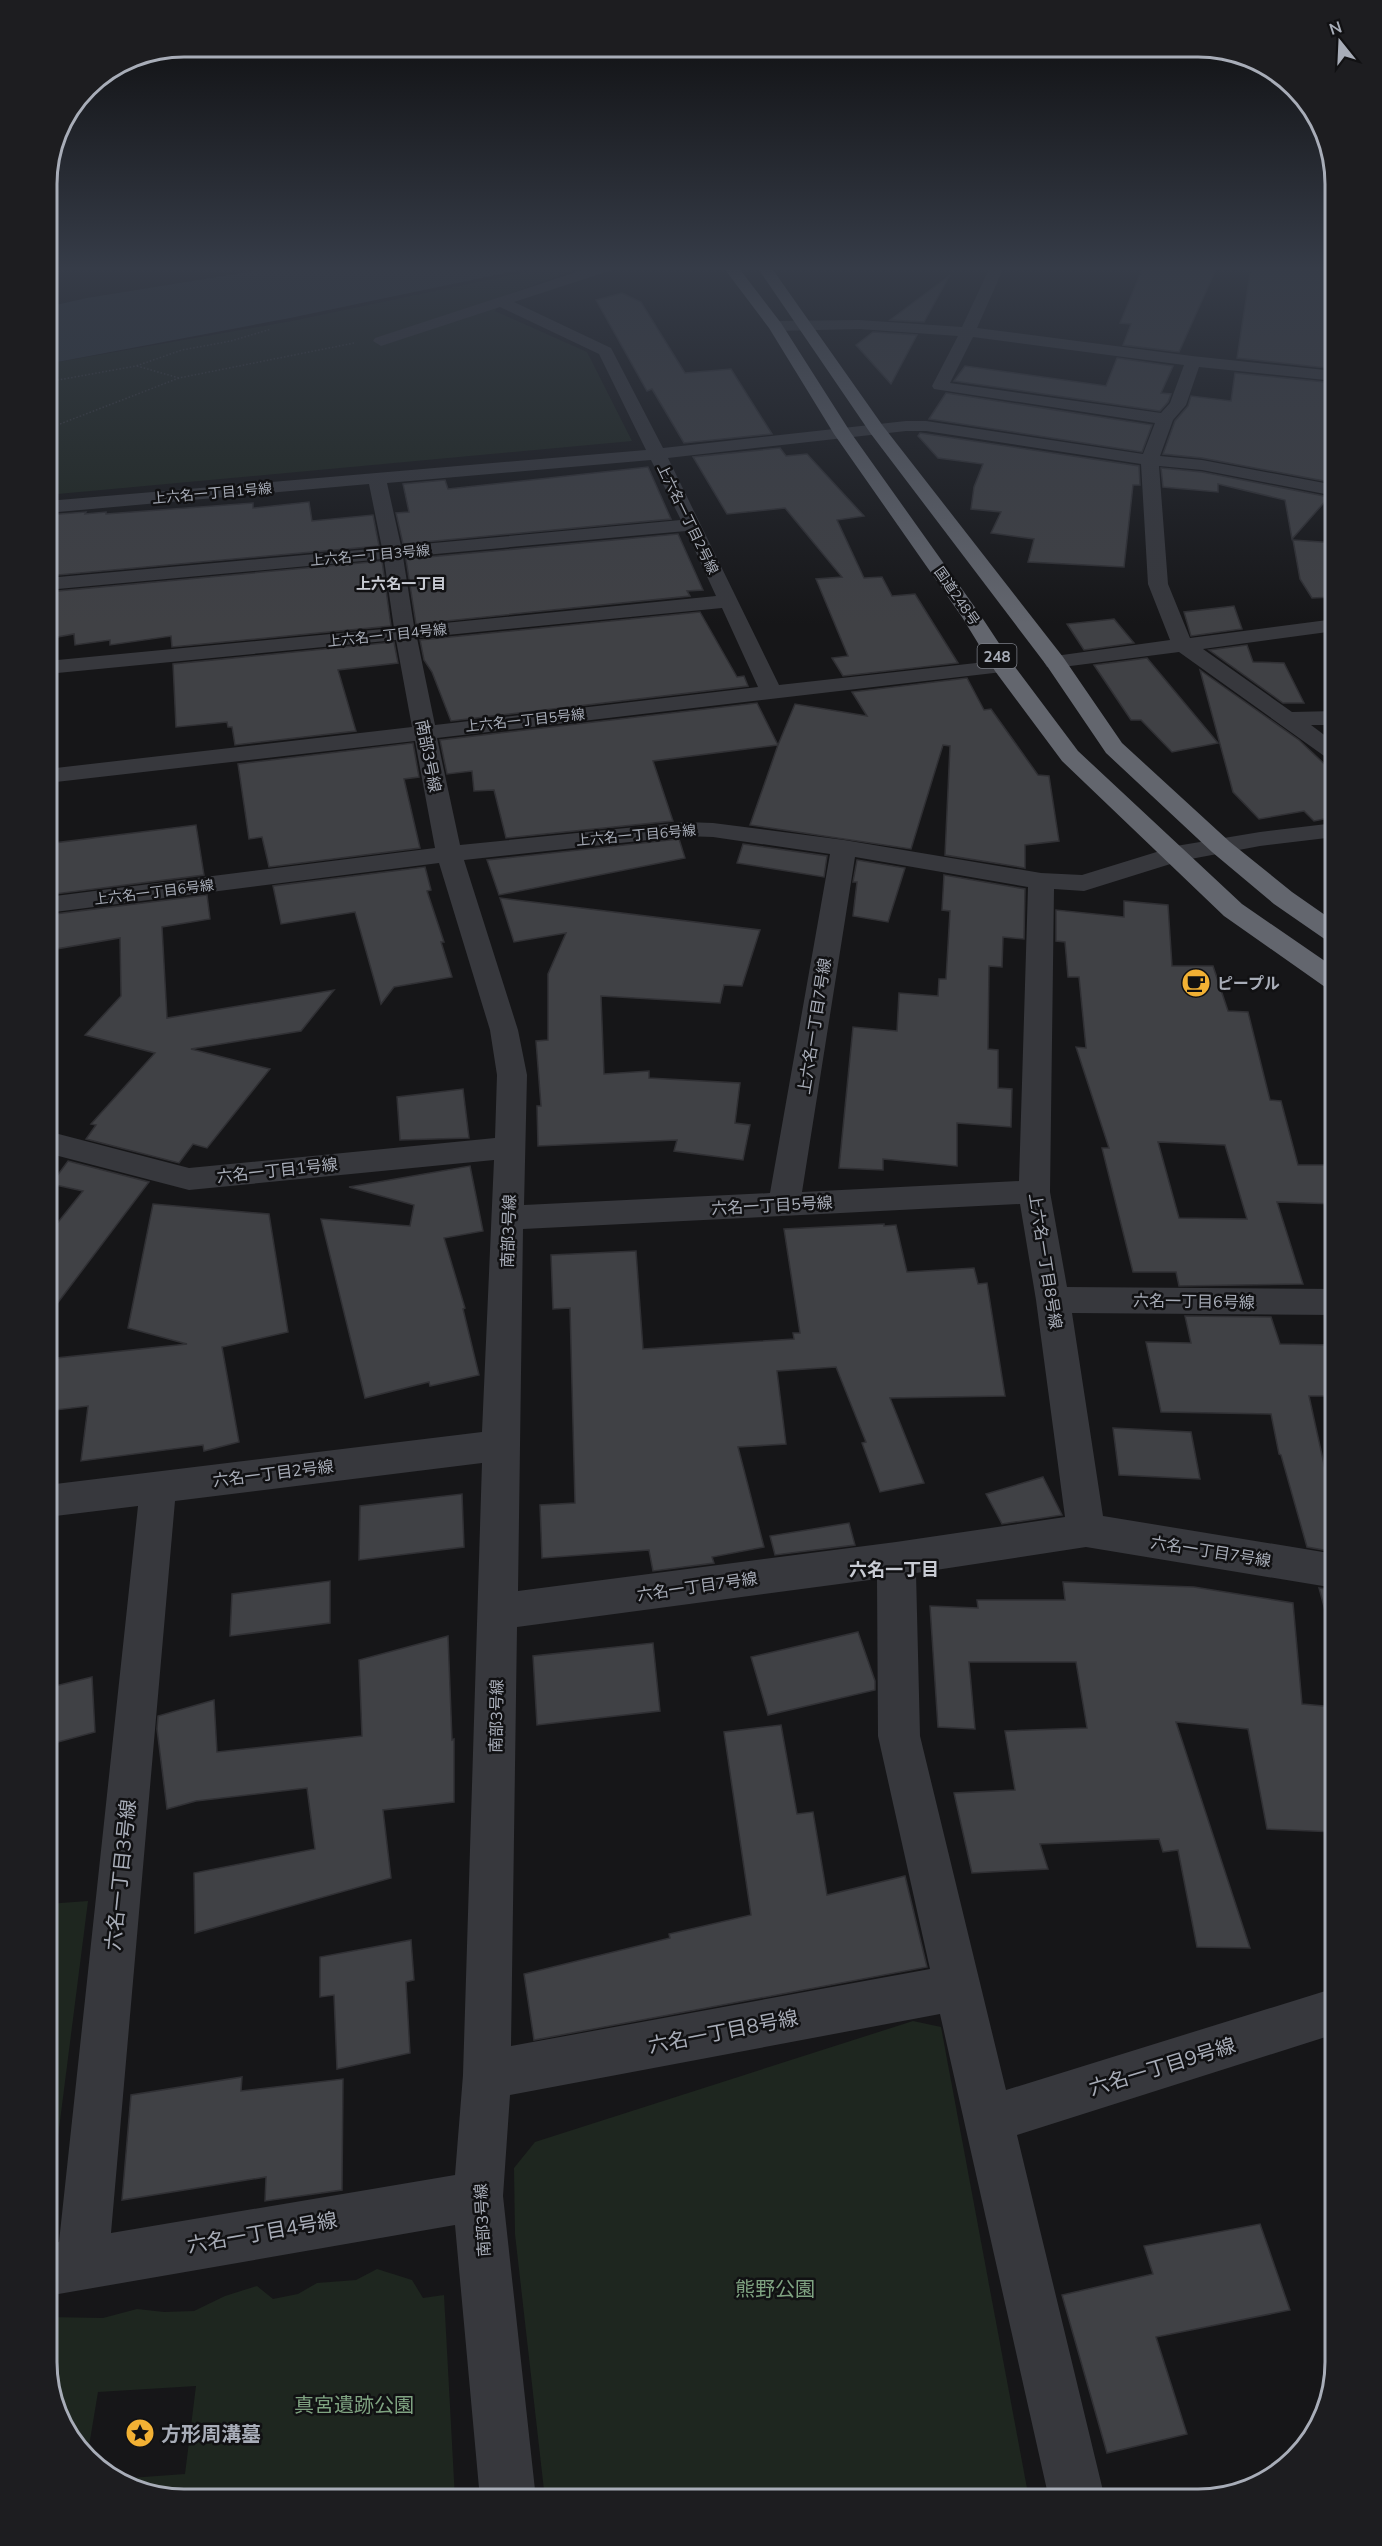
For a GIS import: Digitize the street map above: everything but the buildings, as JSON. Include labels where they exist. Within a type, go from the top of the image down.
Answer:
[{"type":"highway","name":"国道248号","points":[[813,386],[843,434],[972,617],[1003,666],[1070,756],[1233,910],[1325,974]]},
{"type":"highway","name":"248","points":[[847,386],[877,430],[1055,662],[1114,748],[1221,847],[1283,898],[1325,927]]},
{"type":"street","name":"上六名一丁目2号線","points":[[622,386],[693,525],[772,693]]},
{"type":"street","points":[[940,386],[1165,418]]},
{"type":"street","points":[[1185,386],[1178,405],[1165,418],[1150,460],[1158,584],[1182,644],[1325,746]]},
{"type":"street","points":[[377,478],[656,454],[926,426],[1150,460],[1202,465],[1325,489]]},
{"type":"street","name":"上六名一丁目1号線","points":[[57,506],[377,478]]},
{"type":"street","name":"南部3号線","points":[[377,478],[449,854],[504,1030],[512,1075],[500,1444],[487,2075],[478,2196],[507,2489]]},
{"type":"street","name":"上六名一丁目3号線","points":[[57,583],[693,525]]},
{"type":"street","name":"上六名一丁目4号線","points":[[57,667],[728,601]]},
{"type":"street","points":[[1055,662],[1325,626]]},
{"type":"street","name":"上六名一丁目5号線","points":[[57,775],[1003,666]]},
{"type":"street","points":[[1285,719],[1325,718]]},
{"type":"street","name":"上六名一丁目6号線","points":[[57,904],[449,854],[686,829],[713,830],[844,848],[1041,881],[1084,883],[1176,854],[1260,839],[1325,831]]},
{"type":"street","name":"上六名一丁目7号線","points":[[784,1204],[844,848]]},
{"type":"street","name":"上六名一丁目8号線","points":[[1041,881],[1034,1191],[1053,1300],[1086,1530]]},
{"type":"street","name":"六名一丁目1号線","points":[[57,1145],[189,1179],[511,1147]]},
{"type":"street","name":"六名一丁目5号線","points":[[509,1218],[1034,1191]]},
{"type":"street","name":"六名一丁目6号線","points":[[1053,1300],[1325,1302]]},
{"type":"street","name":"六名一丁目2号線","points":[[57,1500],[500,1444]]},
{"type":"street","name":"六名一丁目3号線","points":[[65,2266],[158,1487]]},
{"type":"street","name":"六名一丁目7号線","points":[[498,1612],[896,1559],[1086,1530],[1325,1569]]},
{"type":"street","points":[[896,1559],[899,1736],[1075,2489]]},
{"type":"street","name":"六名一丁目8号線","points":[[487,2075],[958,1987]]},
{"type":"street","name":"六名一丁目9号線","points":[[988,2120],[1325,2015]]},
{"type":"street","name":"六名一丁目4号線","points":[[65,2266],[478,2196]]},
{"type":"path","points":[[57,425],[159,386]]},
{"type":"green space","points":[[57,386],[604,386],[632,441],[57,494]]},
{"type":"green space","points":[[88,1901],[57,2144],[57,1903]]},
{"type":"green space","name":"熊野公園","points":[[913,2021],[941,2027],[1027,2489],[544,2489],[515,2234],[514,2168],[535,2142]]},
{"type":"green space","name":"真宮遺跡公園","points":[[377,2269],[412,2280],[423,2298],[444,2295],[454,2489],[176,2489],[159,2487],[133,2478],[185,2474],[196,2386],[98,2392],[89,2446],[74,2426],[59,2387],[57,2317],[103,2318],[137,2309],[164,2312],[194,2311],[225,2296],[257,2286],[273,2299],[298,2294],[317,2283],[356,2280]]},
{"type":"place","name":"ピープル","points":[[1196,983]]},
{"type":"place","name":"方形周溝墓","points":[[140,2433]]},
{"type":"district","name":"上六名一丁目","points":[[401,583]]},
{"type":"district","name":"六名一丁目","points":[[894,1569]]}]
